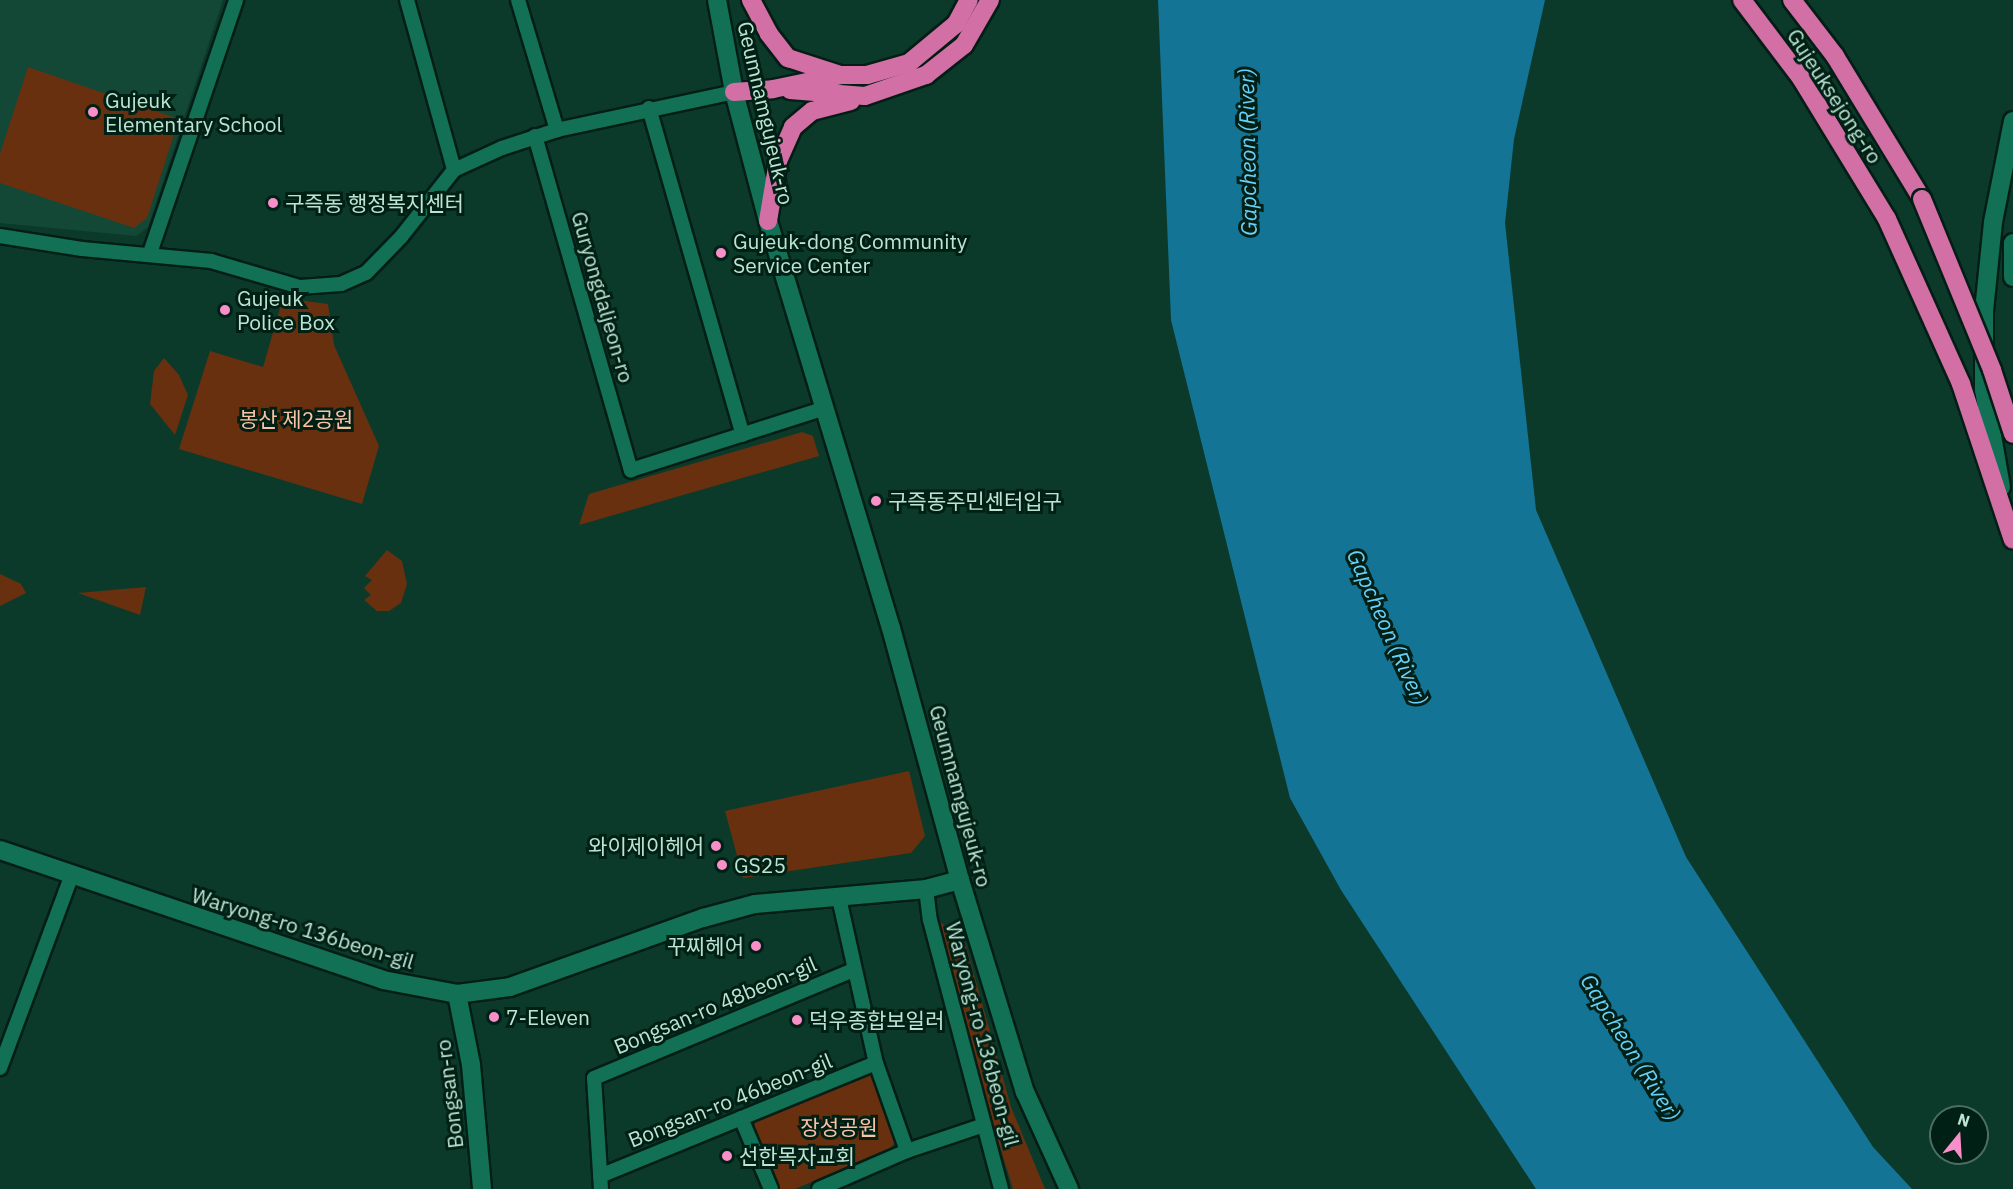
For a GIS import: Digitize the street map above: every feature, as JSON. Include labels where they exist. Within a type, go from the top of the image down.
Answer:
[{"type":"highway","points":[[751,0],[769,34],[788,58],[842,75]]},
{"type":"highway","points":[[734,92],[773,89],[842,75],[867,75],[909,63],[956,24],[969,0]]},
{"type":"highway","points":[[768,221],[778,161],[793,127],[812,111],[926,75],[964,45],[990,0]]},
{"type":"highway","name":"Gujeuksejong-ro","points":[[1742,0],[1801,78],[1887,219],[1961,384],[2013,540]]},
{"type":"highway","name":"Gujeuksejong-ro","points":[[1792,0],[1834,56],[1922,199],[1992,370],[2013,434]]},
{"type":"highway","points":[[773,89],[865,96]]},
{"type":"main road","name":"Geumnamgujeuk-ro","points":[[717,0],[734,92],[768,221],[825,408],[960,880],[1025,1092],[1069,1189]]},
{"type":"main road","points":[[2013,121],[1993,222],[1984,311],[1984,390],[2004,502],[2013,529]]},
{"type":"main road","points":[[2013,243],[2013,277]]},
{"type":"main road","name":"Waryong-ro 136beon-gil","points":[[0,850],[71,877],[383,980],[457,994],[510,987],[703,918],[755,904],[926,889],[960,880]]},
{"type":"main road","name":"Bongsan-ro","points":[[457,994],[471,1065],[482,1189]]},
{"type":"street","points":[[150,253],[236,0]]},
{"type":"street","points":[[407,0],[454,170]]},
{"type":"street","points":[[518,0],[557,130]]},
{"type":"street","points":[[0,236],[82,249],[150,253],[211,261],[300,287],[341,284],[366,273],[394,244],[454,170],[535,136],[649,108],[734,92]]},
{"type":"street","points":[[649,108],[743,435],[825,408]]},
{"type":"street","name":"Guryongdaljeon-ro","points":[[535,136],[631,470],[743,435]]},
{"type":"street","points":[[0,1068],[71,877]]},
{"type":"street","name":"Waryong-ro 136beon-gil","points":[[926,889],[930,920],[1001,1189]]},
{"type":"street","points":[[839,898],[853,970],[876,1063],[907,1151]]},
{"type":"street","name":"Bongsan-ro 48beon-gil","points":[[600,1183],[594,1078],[853,970]]},
{"type":"street","name":"Bongsan-ro 46beon-gil","points":[[600,1183],[741,1118],[876,1063]]},
{"type":"street","points":[[741,1118],[771,1189]]},
{"type":"street","points":[[819,1189],[907,1151],[984,1125]]},
{"type":"shaded area","name":"Gujeuk Elementary School","points":[[0,0],[223,0],[148,227],[136,236],[0,223]]},
{"type":"green space","points":[[28,67],[179,119],[147,218],[134,228],[0,183],[0,154]]},
{"type":"green space","name":"봉산 제2공원","points":[[283,298],[328,304],[334,345],[379,446],[362,504],[179,449],[210,351],[263,367]]},
{"type":"green space","points":[[164,358],[179,375],[188,395],[175,435],[150,404],[154,371]]},
{"type":"green space","points":[[802,432],[813,436],[819,456],[579,525],[589,494]]},
{"type":"green space","points":[[387,550],[402,561],[407,584],[401,603],[389,611],[377,611],[364,600],[371,595],[364,588],[372,580],[365,576]]},
{"type":"green space","points":[[0,574],[21,584],[26,593],[0,606]]},
{"type":"green space","points":[[146,587],[140,615],[78,593]]},
{"type":"green space","points":[[909,771],[925,836],[911,853],[743,878],[725,811]]},
{"type":"green space","points":[[940,922],[965,942],[1011,1107],[1045,1189],[1013,1189],[986,1102]]},
{"type":"green space","name":"장성공원","points":[[867,1073],[875,1076],[897,1141],[890,1148],[795,1189],[779,1189],[752,1130],[756,1121]]},
{"type":"water","name":"Gapcheon (River)","points":[[1158,0],[1545,0],[1514,139],[1505,223],[1536,510],[1686,857],[1873,1147],[1912,1189],[1536,1189],[1341,890],[1290,798],[1171,320]]},
{"type":"place","name":"Gujeuk Elementary School","points":[[93,112]]},
{"type":"place","name":"구즉동 행정복지센터","points":[[273,203]]},
{"type":"place","name":"Gujeuk-dong Community Service Center","points":[[721,253]]},
{"type":"place","name":"Gujeuk Police Box","points":[[225,310]]},
{"type":"place","name":"구즉동주민센터입구","points":[[876,501]]},
{"type":"place","name":"와이제이헤어","points":[[716,846]]},
{"type":"place","name":"GS25","points":[[722,865]]},
{"type":"place","name":"꾸찌헤어","points":[[756,946]]},
{"type":"place","name":"7-Eleven","points":[[494,1017]]},
{"type":"place","name":"덕우종합보일러","points":[[797,1020]]},
{"type":"place","name":"선한목자교회","points":[[727,1156]]}]
